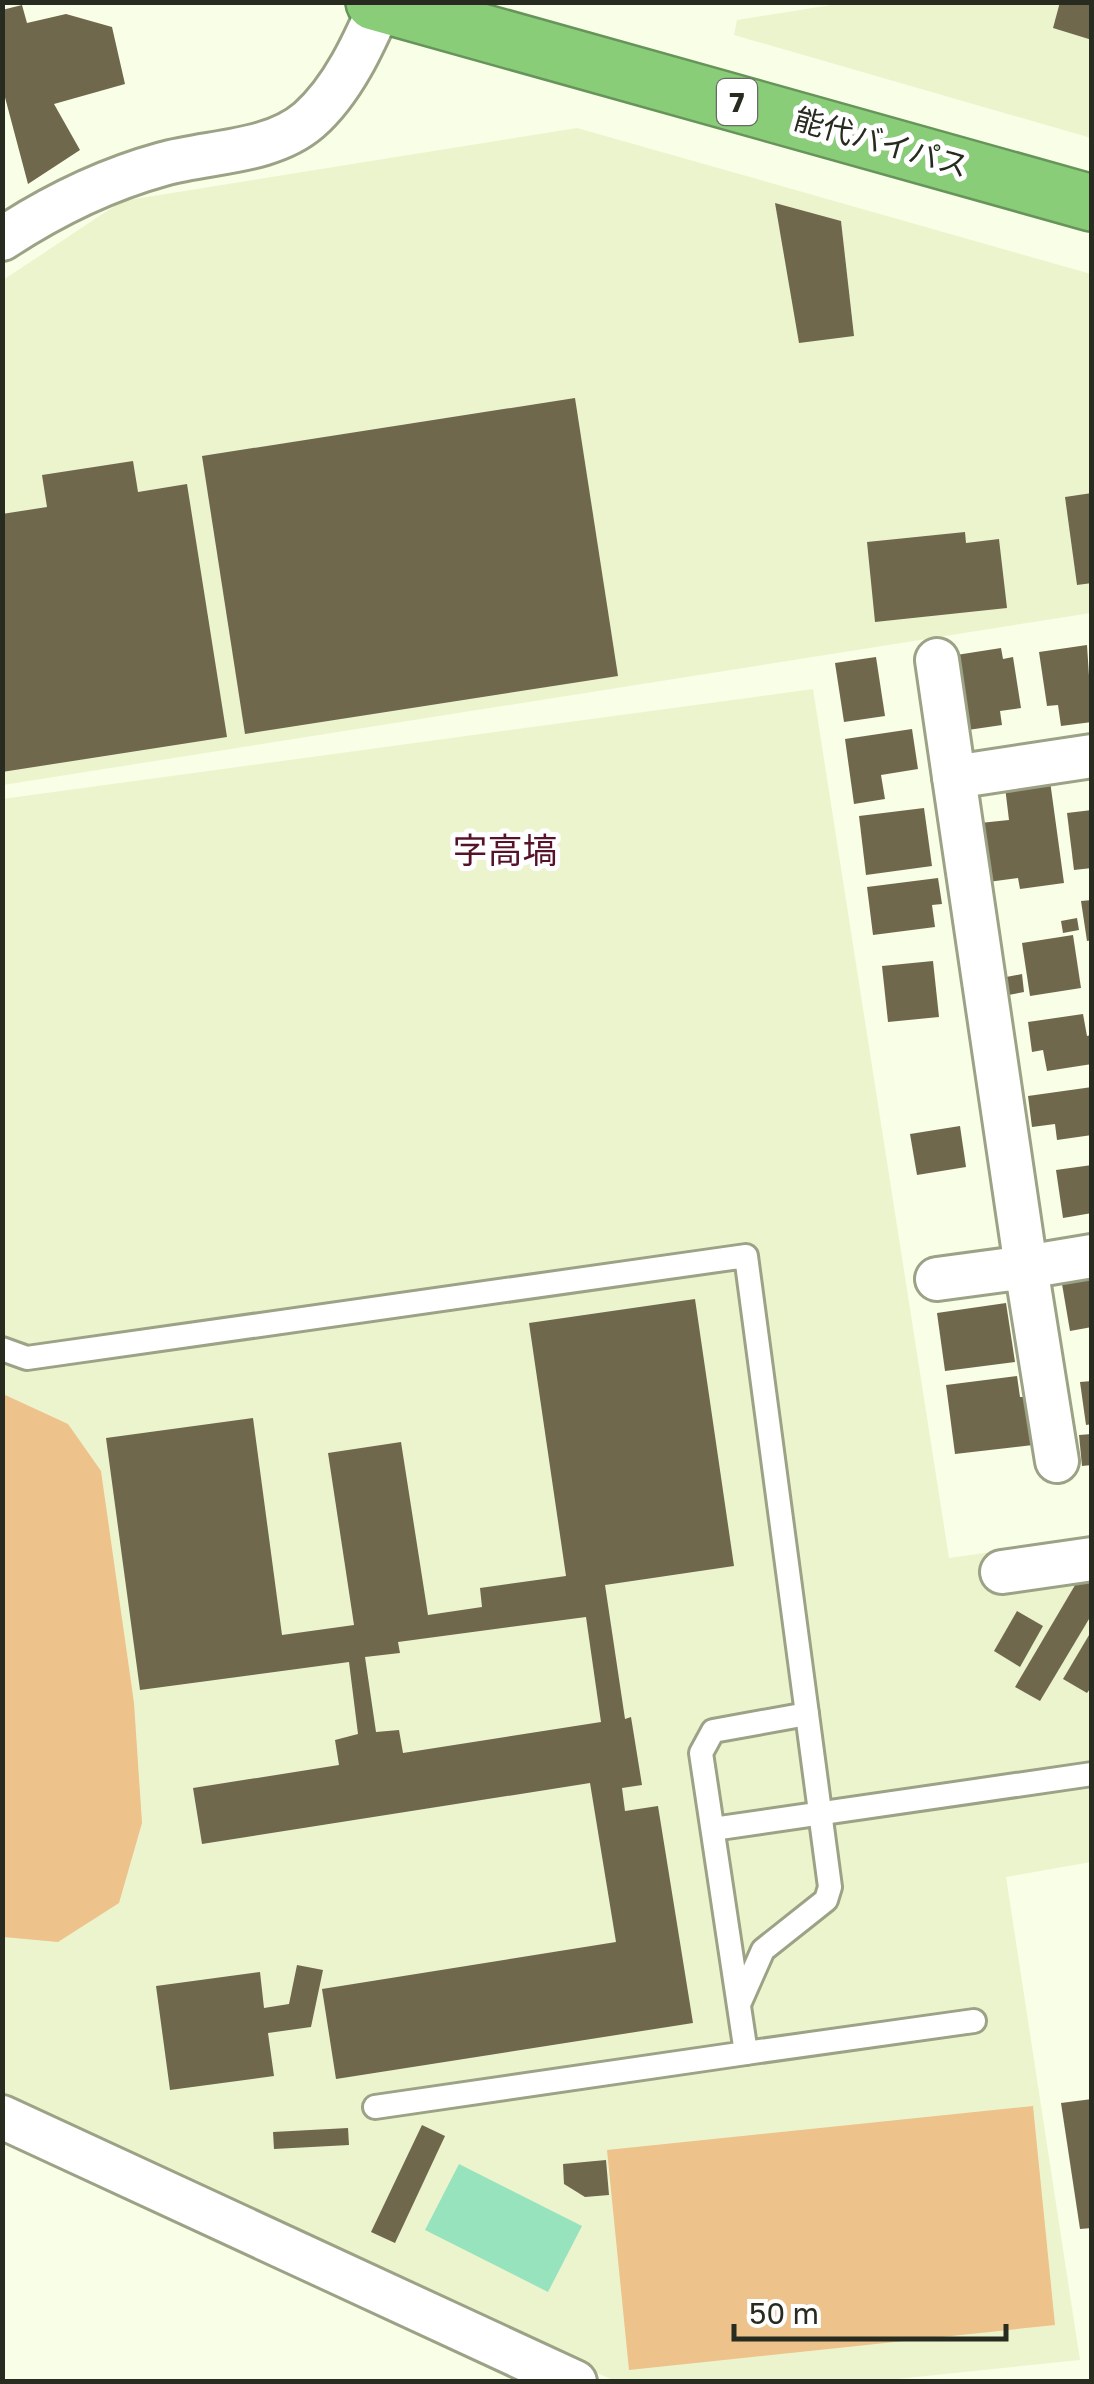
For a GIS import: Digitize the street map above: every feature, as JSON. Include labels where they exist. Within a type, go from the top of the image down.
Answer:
[{"type":"highway","name":"能代バイパス","points":[[380,3],[1092,202]]},
{"type":"street","points":[[2,239],[76,195],[120,178],[288,134],[323,104],[361,47],[380,3]]},
{"type":"street","points":[[937,660],[1057,1461]]},
{"type":"street","points":[[954,777],[1092,756]]},
{"type":"street","points":[[937,1279],[1092,1256]]},
{"type":"street","points":[[1002,1572],[1092,1559]]},
{"type":"street","points":[[2,2117],[575,2382]]},
{"type":"lane","points":[[2,1349],[27,1358],[746,1256],[830,1888],[826,1900],[762,1950],[739,2005]]},
{"type":"lane","points":[[746,2052],[701,1752],[714,1731],[807,1714]]},
{"type":"lane","points":[[712,1829],[1092,1774]]},
{"type":"lane","points":[[375,2107],[974,2021]]},
{"type":"shaded area","points":[[844,3],[1091,3],[1091,138],[734,35],[737,20]]},
{"type":"shaded area","points":[[577,128],[1091,274],[1091,613],[3,785],[3,280],[122,201]]},
{"type":"shaded area","points":[[813,689],[949,1558],[1091,1538],[1091,1862],[1006,1877],[1080,2360],[867,2382],[615,2381],[3,2105],[2,799]]},
{"type":"shaded area","points":[[3,1394],[68,1424],[101,1471],[134,1703],[142,1823],[119,1903],[58,1942],[3,1937]]},
{"type":"shaded area","points":[[1033,2106],[1055,2325],[629,2370],[607,2150]]},
{"type":"shaded area","points":[[459,2164],[582,2226],[548,2292],[425,2230]]},
{"type":"building","points":[[1060,2],[1092,2],[1092,40],[1053,28]]},
{"type":"building","points":[[22,5],[27,23],[66,14],[112,27],[125,84],[54,104],[80,150],[28,184],[2,86],[2,10]]},
{"type":"building","points":[[775,203],[841,221],[854,336],[799,343]]},
{"type":"building","points":[[575,398],[618,676],[245,734],[202,456]]},
{"type":"building","points":[[133,461],[138,492],[187,484],[227,737],[2,772],[2,514],[47,507],[42,475]]},
{"type":"building","points":[[1092,493],[1092,583],[1077,585],[1065,497]]},
{"type":"building","points":[[965,532],[966,543],[999,539],[1007,608],[875,622],[867,542]]},
{"type":"building","points":[[1087,645],[1092,722],[1061,726],[1058,705],[1047,706],[1039,652]]},
{"type":"building","points":[[1001,648],[1003,659],[1013,657],[1021,708],[1000,711],[1002,725],[961,731],[950,656]]},
{"type":"building","points":[[876,657],[885,716],[844,722],[835,663]]},
{"type":"building","points":[[912,729],[918,769],[881,775],[885,799],[854,804],[845,739]]},
{"type":"building","points":[[1050,781],[1064,883],[1020,889],[1018,878],[988,882],[980,823],[1009,820],[1005,787]]},
{"type":"building","points":[[924,808],[932,866],[866,875],[859,816]]},
{"type":"building","points":[[1092,810],[1092,868],[1074,870],[1067,813]]},
{"type":"building","points":[[938,878],[942,904],[932,905],[935,927],[873,935],[867,887]]},
{"type":"building","points":[[1092,900],[1092,940],[1087,941],[1081,901]]},
{"type":"building","points":[[1077,918],[1079,930],[1063,933],[1061,921]]},
{"type":"building","points":[[1073,935],[1081,988],[1030,996],[1022,943]]},
{"type":"building","points":[[933,961],[939,1017],[888,1022],[882,966]]},
{"type":"building","points":[[1022,974],[1024,992],[1003,996],[1001,978]]},
{"type":"building","points":[[1083,1014],[1087,1036],[1091,1035],[1092,1064],[1047,1071],[1043,1050],[1032,1052],[1028,1022]]},
{"type":"building","points":[[1092,1087],[1092,1135],[1057,1140],[1055,1124],[1032,1127],[1028,1096]]},
{"type":"building","points":[[960,1126],[966,1167],[917,1175],[910,1134]]},
{"type":"building","points":[[1092,1165],[1092,1213],[1063,1218],[1056,1170]]},
{"type":"building","points":[[1092,1279],[1092,1327],[1070,1331],[1062,1284]]},
{"type":"building","points":[[695,1299],[734,1566],[605,1585],[625,1719],[631,1717],[642,1785],[622,1788],[625,1811],[658,1806],[693,2023],[336,2079],[322,1989],[616,1942],[590,1783],[202,1844],[193,1788],[339,1765],[335,1740],[358,1734],[349,1662],[140,1690],[106,1438],[253,1418],[282,1635],[354,1625],[328,1453],[401,1442],[428,1615],[482,1607],[480,1588],[566,1576],[529,1323]],"holes":[[[586,1617],[601,1722],[403,1753],[399,1730],[376,1732],[365,1657],[400,1653],[398,1642]]]},
{"type":"building","points":[[1006,1303],[1015,1362],[945,1371],[937,1313]]},
{"type":"building","points":[[1017,1376],[1020,1397],[1027,1397],[1033,1445],[955,1454],[946,1385]]},
{"type":"building","points":[[1092,1381],[1092,1424],[1086,1425],[1080,1382]]},
{"type":"building","points":[[1092,1434],[1092,1465],[1082,1466],[1079,1435]]},
{"type":"building","points":[[1081,1575],[1092,1581],[1092,1614],[1040,1701],[1015,1687]]},
{"type":"building","points":[[1017,1611],[1043,1626],[1020,1667],[994,1651]]},
{"type":"building","points":[[1092,1630],[1092,1686],[1087,1693],[1063,1679]]},
{"type":"building","points":[[297,1965],[323,1970],[311,2027],[268,2033],[274,2076],[170,2090],[156,1986],[260,1972],[264,2008],[289,2004]]},
{"type":"building","points":[[1092,2099],[1092,2228],[1080,2229],[1061,2103]]},
{"type":"building","points":[[422,2125],[445,2136],[395,2243],[371,2232]]},
{"type":"building","points":[[348,2128],[349,2145],[274,2149],[273,2132]]},
{"type":"building","points":[[606,2160],[609,2195],[585,2197],[564,2184],[563,2164]]},
{"type":"district","name":"字高塙","points":[[505,851]]}]
